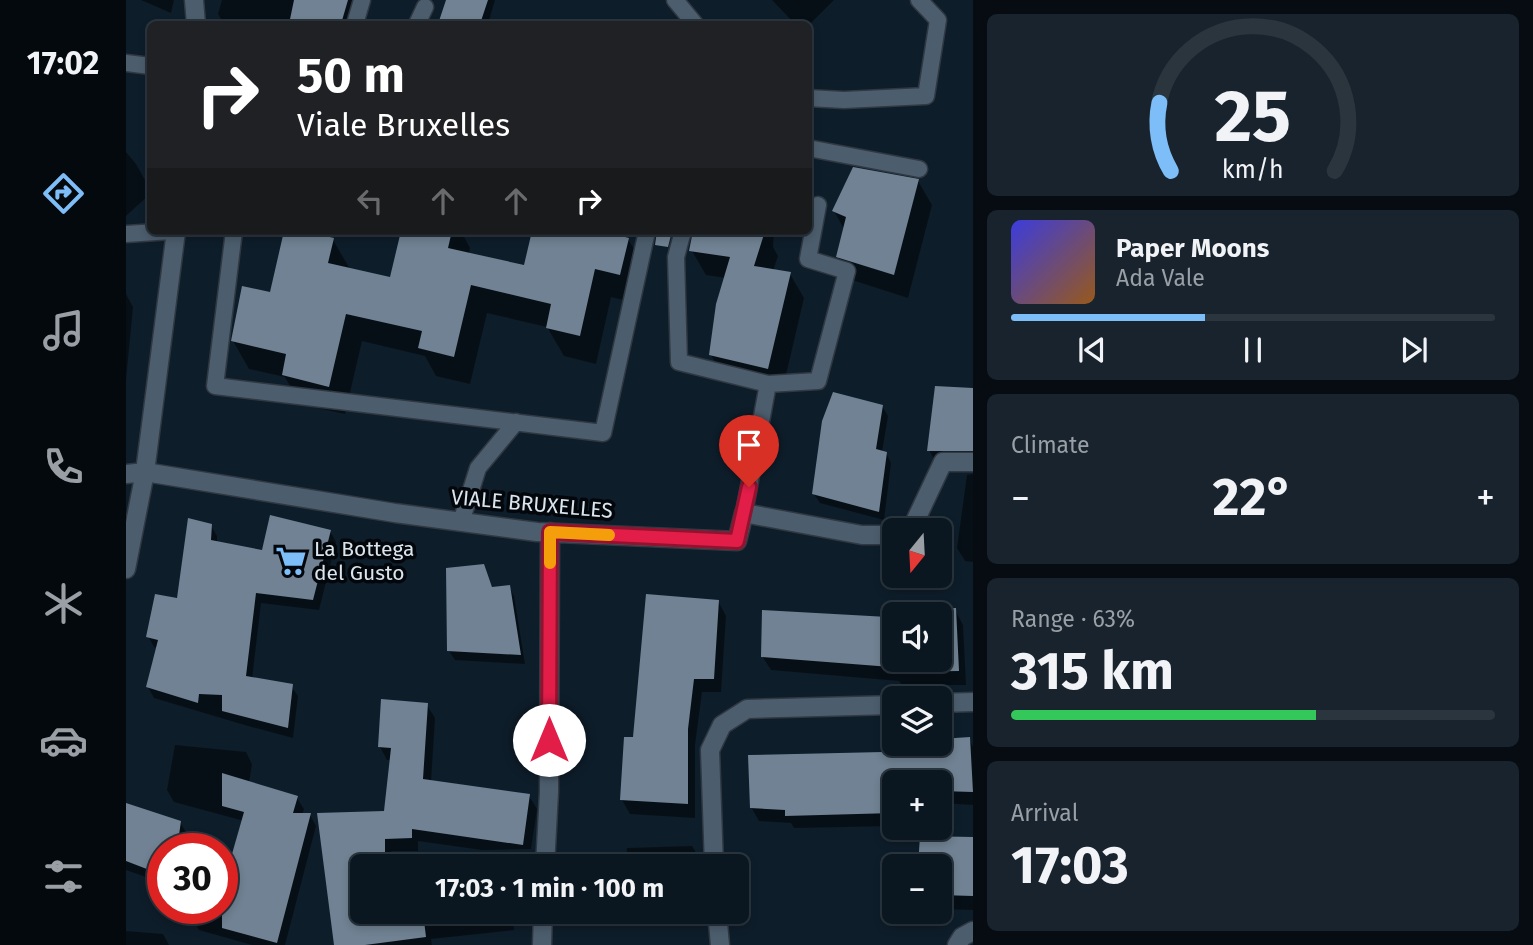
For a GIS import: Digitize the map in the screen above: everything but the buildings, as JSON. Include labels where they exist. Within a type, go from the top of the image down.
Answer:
[{"type":"street","points":[[194,0],[196,21]]},
{"type":"street","points":[[126,569],[145,472],[174,235]]},
{"type":"street","points":[[917,518],[943,462],[973,462]]},
{"type":"street","name":"VIALE BRUXELLES","points":[[126,474],[145,472],[395,513],[550,532],[737,541],[744,513]]},
{"type":"street","points":[[744,513],[862,535],[882,534]]},
{"type":"street","points":[[546,854],[549,792],[550,532]]},
{"type":"street","points":[[952,703],[973,702]]},
{"type":"street","points":[[714,854],[710,750],[722,725],[747,709],[882,705]]},
{"type":"street","points":[[542,945],[543,924]]},
{"type":"street","points":[[718,924],[720,945]]},
{"type":"street","points":[[957,945],[962,937],[973,931]]},
{"type":"lane","points":[[356,21],[362,0]]},
{"type":"lane","points":[[675,0],[692,21]]},
{"type":"lane","points":[[812,98],[844,100],[926,96],[938,20],[919,0]]},
{"type":"lane","points":[[418,21],[425,7]]},
{"type":"lane","points":[[126,63],[147,66]]},
{"type":"lane","points":[[812,149],[919,169]]},
{"type":"lane","points":[[682,235],[676,257],[680,362],[768,384],[818,381],[848,271],[808,260],[818,205]]},
{"type":"lane","points":[[126,234],[147,233]]},
{"type":"lane","points":[[234,235],[215,386],[603,433],[646,235]]},
{"type":"lane","points":[[744,513],[768,384]]},
{"type":"lane","points":[[461,522],[478,468],[516,422]]},
{"type":"slow traffic","points":[[550,563],[550,532],[609,535]]},
{"type":"place","name":"La Bottega del Gusto","points":[[291,561]]},
{"type":"route","points":[[549,740],[550,532],[737,541],[749,487]]}]
